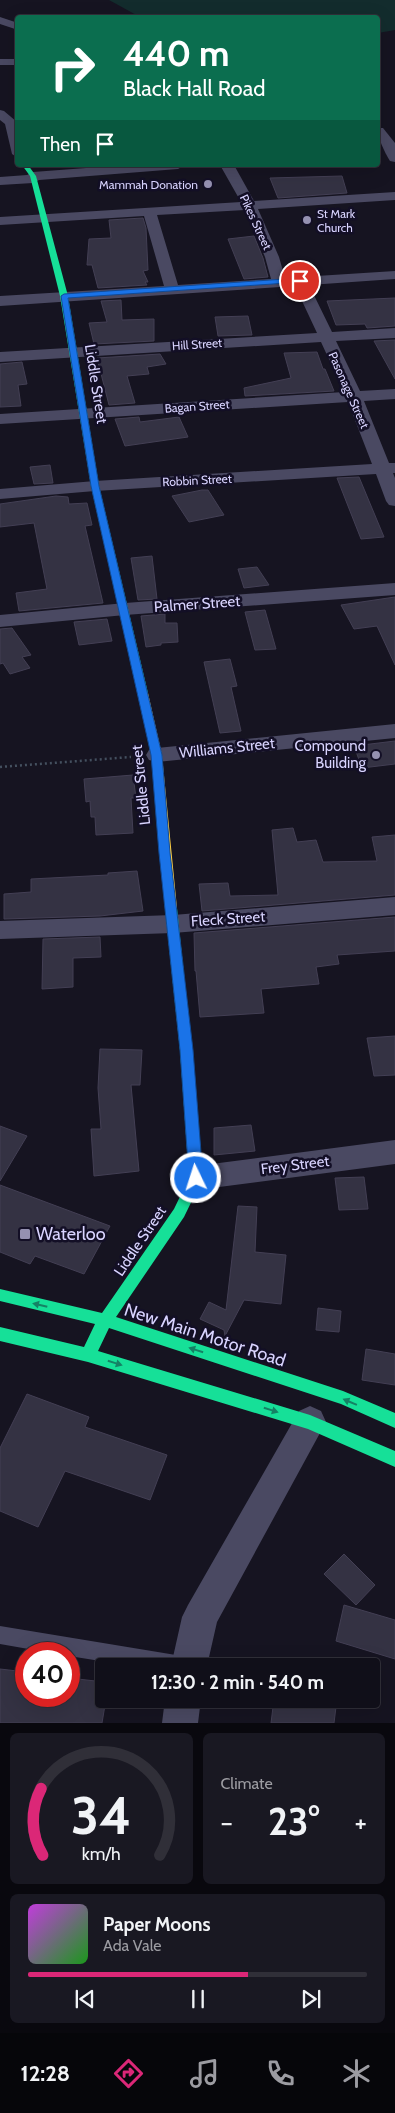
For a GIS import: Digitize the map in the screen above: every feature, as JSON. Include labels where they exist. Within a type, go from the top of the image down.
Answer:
[{"type":"main road","name":"Liddle Street","points":[[30,173],[64,296],[85,413],[95,486],[125,609],[157,755],[164,853],[174,924],[196,1178],[179,1213],[105,1320],[88,1355]]},
{"type":"main road","name":"New Main Motor Road","points":[[0,1295],[105,1320],[343,1398],[395,1421]]},
{"type":"main road","points":[[0,1334],[88,1355],[310,1422],[395,1459]]},
{"type":"street","points":[[0,20],[15,26]]},
{"type":"street","points":[[0,62],[15,62]]},
{"type":"street","points":[[0,114],[11,122],[15,140]]},
{"type":"street","points":[[380,133],[394,156]]},
{"type":"street","points":[[380,155],[394,156]]},
{"type":"street","points":[[0,181],[30,173],[141,167]]},
{"type":"street","name":"Pikes Street","points":[[228,167],[249,204],[272,257],[279,282]]},
{"type":"street","points":[[0,221],[395,196]]},
{"type":"street","points":[[149,211],[172,289]]},
{"type":"street","points":[[0,300],[395,274]]},
{"type":"street","name":"Pasonage Street","points":[[300,281],[389,469],[395,501]]},
{"type":"street","name":"Hill Street","points":[[0,357],[395,332]]},
{"type":"street","name":"Bagan Street","points":[[0,419],[395,394]]},
{"type":"street","name":"Robbin Street","points":[[0,494],[95,486],[389,469]]},
{"type":"street","name":"Palmer Street","points":[[0,621],[125,609],[395,589]]},
{"type":"street","name":"Williams Street","points":[[157,755],[395,731]]},
{"type":"street","name":"Fleck Street","points":[[0,930],[174,924],[395,906]]},
{"type":"street","name":"Frey Street","points":[[196,1178],[395,1152]]},
{"type":"street","points":[[191,1658],[200,1617],[310,1422]]},
{"type":"street","points":[[180,1723],[182,1708]]},
{"type":"lane","points":[[0,1635],[140,1658]]},
{"type":"path","points":[[0,767],[157,755]]},
{"type":"green space","points":[[109,0],[395,0],[395,30],[380,33],[380,15],[136,15]]},
{"type":"building","points":[[342,176],[347,193],[278,198],[270,178]]},
{"type":"building","points":[[143,218],[146,228],[148,270],[143,271],[148,282],[145,282],[147,285],[98,288],[92,265],[87,265],[89,239],[111,238],[109,220]]},
{"type":"building","points":[[254,236],[268,277],[244,279],[228,239]]},
{"type":"building","points":[[395,298],[395,326],[367,328],[365,324],[336,325],[327,301]]},
{"type":"building","points":[[121,300],[122,320],[154,319],[154,341],[94,344],[89,323],[107,322],[101,301]]},
{"type":"building","points":[[248,316],[252,335],[218,336],[215,317]]},
{"type":"building","points":[[395,340],[395,379],[374,341]]},
{"type":"building","points":[[317,352],[334,391],[245,396],[244,388],[291,378],[284,353]]},
{"type":"building","points":[[160,354],[166,364],[147,367],[149,374],[127,376],[135,403],[109,405],[97,358]]},
{"type":"building","points":[[22,362],[27,384],[18,385],[21,406],[0,407],[0,364]]},
{"type":"building","points":[[139,417],[140,422],[179,417],[188,437],[125,446],[115,419]]},
{"type":"building","points":[[50,465],[53,483],[34,484],[30,467]]},
{"type":"building","points":[[359,477],[384,537],[361,539],[337,478]]},
{"type":"building","points":[[208,490],[224,515],[189,522],[172,496]]},
{"type":"building","points":[[56,496],[68,497],[69,504],[87,503],[92,525],[85,526],[103,603],[19,611],[16,593],[47,589],[34,523],[0,527],[0,504]]},
{"type":"building","points":[[152,556],[157,599],[138,600],[131,558]]},
{"type":"building","points":[[257,567],[269,585],[244,588],[238,569]]},
{"type":"building","points":[[395,597],[395,665],[377,626],[354,629],[341,605]]},
{"type":"building","points":[[265,610],[276,649],[255,650],[245,612]]},
{"type":"building","points":[[165,614],[165,623],[177,623],[178,642],[161,643],[161,645],[146,647],[141,616]]},
{"type":"building","points":[[107,619],[112,641],[79,645],[74,622]]},
{"type":"building","points":[[12,628],[31,655],[22,657],[30,668],[10,674],[3,663],[0,664],[0,629]]},
{"type":"building","points":[[230,659],[237,686],[231,687],[241,731],[220,733],[204,662]]},
{"type":"building","name":"Compound Building","points":[[395,741],[395,764],[362,768],[354,746]]},
{"type":"building","points":[[133,775],[136,798],[131,798],[133,833],[96,835],[95,817],[91,817],[90,801],[86,802],[84,779]]},
{"type":"building","points":[[293,828],[297,842],[316,840],[323,862],[377,861],[372,837],[395,835],[395,895],[202,911],[199,884],[228,883],[230,896],[278,895],[272,830]]},
{"type":"building","points":[[137,871],[143,911],[100,916],[4,919],[4,894],[31,892],[31,879],[108,875],[108,873]]},
{"type":"building","points":[[395,917],[395,951],[337,955],[339,964],[316,967],[319,984],[261,989],[264,1013],[200,1017],[195,971],[194,933]]},
{"type":"building","points":[[100,937],[101,957],[73,958],[73,987],[42,989],[43,939]]},
{"type":"building","points":[[395,1036],[395,1075],[374,1076],[367,1038]]},
{"type":"building","points":[[100,1049],[142,1050],[140,1085],[131,1085],[139,1171],[94,1176],[91,1129],[101,1129],[98,1088]]},
{"type":"building","points":[[251,1125],[255,1151],[214,1155],[214,1128]]},
{"type":"building","points":[[0,1126],[27,1136],[0,1181]]},
{"type":"building","points":[[364,1177],[368,1209],[339,1210],[335,1178]]},
{"type":"building","points":[[0,1185],[110,1226],[84,1274],[35,1256],[30,1264],[0,1252]]},
{"type":"building","points":[[238,1206],[257,1207],[255,1252],[286,1255],[281,1304],[244,1300],[225,1336],[224,1330],[200,1319],[209,1302],[226,1310]]},
{"type":"building","points":[[318,1308],[341,1311],[339,1332],[316,1330]]},
{"type":"building","points":[[366,1349],[395,1354],[395,1385],[362,1380]]},
{"type":"building","points":[[27,1394],[89,1417],[85,1427],[167,1455],[150,1500],[65,1471],[38,1527],[0,1511],[0,1448]]},
{"type":"building","points":[[344,1554],[375,1585],[356,1605],[324,1574]]},
{"type":"building","points":[[344,1605],[395,1620],[395,1659],[336,1641]]},
{"type":"building","points":[[0,1669],[15,1671],[15,1707],[80,1707],[80,1679],[95,1681],[95,1708],[104,1708],[102,1723],[0,1723]]},
{"type":"building","points":[[273,1708],[336,1708],[334,1723],[271,1723]]},
{"type":"traffic: fast","points":[[26,167],[33,176],[64,296],[95,486],[143,693]]},
{"type":"traffic: fast","points":[[88,1355],[105,1320],[179,1213],[196,1178],[186,1051],[171,908]]},
{"type":"traffic: fast","points":[[0,1295],[105,1320],[343,1398],[395,1421]]},
{"type":"traffic: fast","points":[[0,1334],[88,1355],[310,1422],[395,1459]]},
{"type":"traffic: slow","points":[[143,693],[157,755],[171,908]]},
{"type":"place","name":"Mammah Donation","points":[[208,184]]},
{"type":"place","name":"St Mark Church","points":[[307,220]]},
{"type":"place","name":"Compound Building","points":[[376,755]]},
{"type":"place","name":"Waterloo","points":[[25,1234]]},
{"type":"route","points":[[196,1178],[174,924],[164,853],[157,755],[125,609],[95,486],[85,413],[64,296],[300,281]]}]
